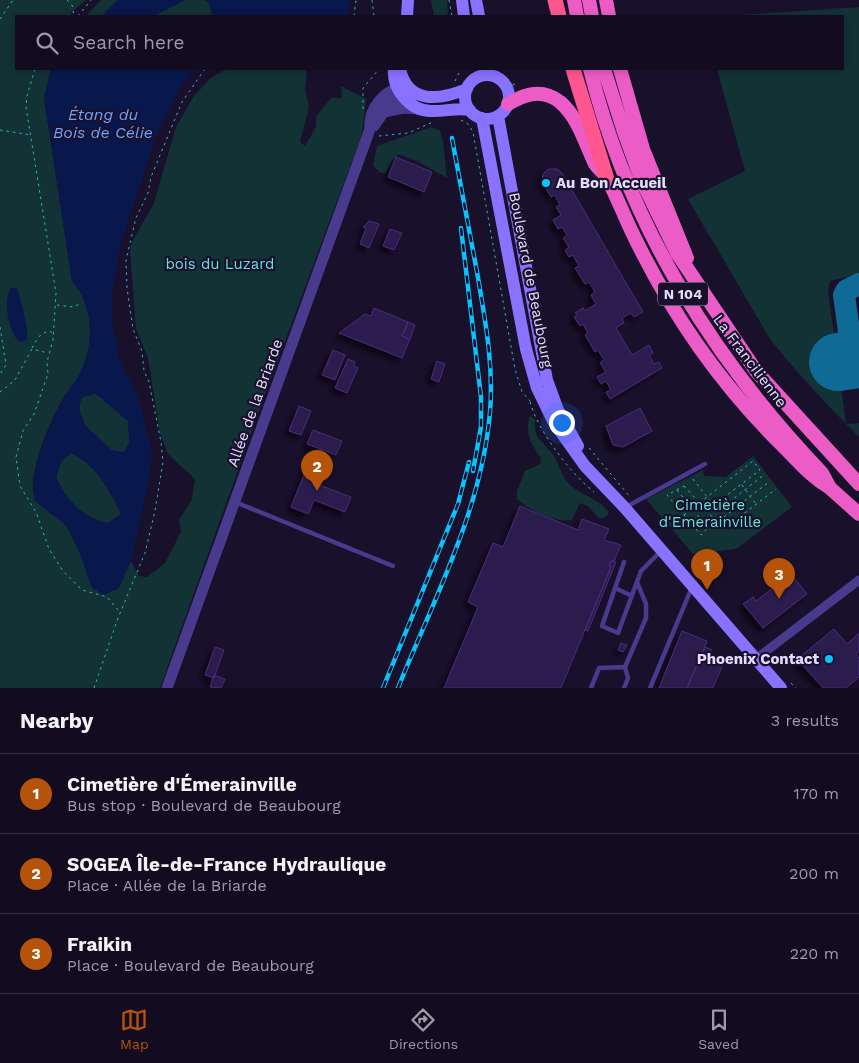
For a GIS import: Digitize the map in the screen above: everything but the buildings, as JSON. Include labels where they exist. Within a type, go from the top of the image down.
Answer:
[{"type":"highway","points":[[555,0],[559,15]]},
{"type":"highway","points":[[574,0],[577,15]]},
{"type":"highway","points":[[589,0],[592,15]]},
{"type":"highway","points":[[606,0],[609,15]]},
{"type":"highway","points":[[573,70],[606,176],[641,251],[666,295],[700,349],[752,415],[816,480],[830,488]]},
{"type":"highway","name":"La Francilienne","points":[[590,70],[613,145],[644,218],[671,274],[706,331],[741,379],[822,473],[830,488],[859,514]]},
{"type":"highway","name":"La Francilienne","points":[[604,70],[624,132],[646,189],[677,253],[756,371],[803,425],[859,484]]},
{"type":"highway","points":[[620,70],[643,149],[666,210],[686,251],[689,271]]},
{"type":"highway","points":[[508,104],[528,94],[535,93],[548,95],[560,102],[575,122],[596,166],[606,176]]},
{"type":"main road","points":[[407,15],[408,0]]},
{"type":"main road","points":[[462,0],[464,15]]},
{"type":"main road","points":[[476,0],[479,15]]},
{"type":"main road","points":[[394,70],[401,89],[420,109],[428,112],[454,108],[470,110]]},
{"type":"main road","points":[[400,70],[401,89]]},
{"type":"main road","points":[[491,72],[511,85],[508,104],[498,116],[482,118],[470,110],[466,104],[467,89],[474,74],[491,72]]},
{"type":"main road","points":[[401,89],[434,98],[452,95],[467,89]]},
{"type":"main road","name":"Boulevard de Beaubourg","points":[[498,116],[542,357],[551,395],[577,445],[625,508]]},
{"type":"main road","name":"Boulevard de Beaubourg","points":[[482,118],[526,349],[537,388],[553,422],[573,452],[625,508],[781,688]]},
{"type":"street","name":"Allée de la Briarde","points":[[370,129],[401,89]]},
{"type":"street","name":"Allée de la Briarde","points":[[167,688],[370,129],[370,124],[380,100],[386,93],[401,89]]},
{"type":"street","points":[[384,112],[404,108],[420,109]]},
{"type":"street","points":[[756,659],[859,580]]},
{"type":"lane","points":[[625,508],[638,499],[706,464]]},
{"type":"lane","points":[[235,502],[393,566]]},
{"type":"lane","points":[[624,562],[602,626],[618,633],[641,571],[662,550]]},
{"type":"lane","points":[[624,688],[628,678],[625,667],[646,618],[646,604],[637,582]]},
{"type":"lane","points":[[650,688],[692,586]]},
{"type":"lane","points":[[615,588],[632,596]]},
{"type":"lane","points":[[591,688],[599,668],[625,667]]},
{"type":"path","points":[[0,19],[13,0]]},
{"type":"path","points":[[67,0],[72,6],[74,15]]},
{"type":"path","points":[[79,15],[91,0]]},
{"type":"path","points":[[354,15],[356,0]]},
{"type":"path","points":[[372,0],[374,15]]},
{"type":"path","points":[[449,0],[452,15]]},
{"type":"path","points":[[35,70],[27,96],[26,107],[32,135],[56,305],[48,374],[34,414],[23,431],[16,457],[20,486],[36,512],[49,549],[63,571],[82,590],[107,597],[120,612]]},
{"type":"path","points":[[94,688],[120,612],[145,553],[155,511],[163,462],[162,442],[149,382],[144,371],[142,351],[133,329],[127,288],[126,260],[136,218],[148,193],[151,177],[182,102],[205,70]]},
{"type":"path","points":[[0,130],[32,135]]},
{"type":"path","points":[[56,305],[73,307],[82,303]]},
{"type":"path","points":[[0,327],[6,365],[0,374]]},
{"type":"path","points":[[0,392],[15,380],[37,338],[43,333],[54,332]]},
{"type":"path","points":[[32,349],[49,354]]},
{"type":"path","points":[[684,515],[753,461],[760,470],[714,505]]},
{"type":"path","points":[[688,473],[729,525],[776,489]]},
{"type":"path","points":[[718,510],[765,474]]},
{"type":"path","points":[[724,517],[770,481]]},
{"type":"path","points":[[741,485],[756,504]]},
{"type":"path","points":[[687,487],[715,520],[701,535],[667,495],[676,490],[687,487]]},
{"type":"path","points":[[676,490],[708,528]]},
{"type":"green space","name":"bois du Luzard","points":[[0,0],[86,0],[71,12],[71,15],[15,15],[15,70],[51,70],[44,98],[72,281],[80,291],[85,303],[90,328],[90,340],[84,365],[61,402],[46,433],[36,464],[33,487],[36,501],[67,526],[78,549],[118,589],[131,561],[139,576],[147,577],[165,563],[181,532],[179,520],[192,499],[195,479],[168,454],[160,433],[148,358],[136,328],[130,251],[132,242],[154,203],[176,127],[194,96],[212,77],[225,70],[307,70],[305,90],[309,107],[300,142],[305,146],[316,127],[316,117],[331,98],[342,98],[341,86],[366,99],[362,134],[265,395],[160,688],[0,688]]},
{"type":"green space","points":[[101,0],[118,0],[103,15],[87,15]]},
{"type":"green space","points":[[184,0],[205,0],[209,2],[212,15],[156,15]]},
{"type":"green space","points":[[431,0],[447,0],[448,15],[434,15]]},
{"type":"green space","points":[[859,7],[859,274],[830,281],[828,290],[846,424],[770,339],[688,199],[745,171],[717,70],[844,70],[844,15],[742,15]]},
{"type":"green space","points":[[432,127],[440,131],[443,141],[447,178],[419,162],[399,154],[394,158],[386,173],[381,173],[373,166],[377,146]]},
{"type":"green space","points":[[95,393],[128,421],[130,442],[124,453],[111,450],[85,425],[79,409],[81,398]]},
{"type":"green space","points":[[530,416],[535,419],[538,438],[554,456],[567,482],[601,504],[609,513],[604,518],[599,518],[588,506],[580,503],[572,520],[558,520],[536,512],[517,499],[517,491],[525,471],[540,464],[541,458],[534,448],[528,433]]},
{"type":"green space","points":[[859,423],[859,437],[847,425]]},
{"type":"green space","points":[[71,453],[80,458],[94,471],[112,496],[121,514],[109,523],[92,518],[84,513],[71,501],[60,486],[56,478],[61,461]]},
{"type":"green space","name":"Cimetière d'Emerainville","points":[[753,456],[792,507],[736,549],[693,554],[646,499],[703,470],[704,476],[726,477]]},
{"type":"water","points":[[118,0],[184,0],[156,15],[103,15]]},
{"type":"water","points":[[205,0],[349,0],[348,15],[212,15],[209,2]]},
{"type":"water","name":"Étang du Bois de Célie","points":[[51,70],[196,70],[179,89],[156,137],[122,240],[112,292],[112,324],[120,360],[138,397],[152,454],[147,489],[131,561],[118,589],[104,595],[92,588],[78,549],[67,526],[35,501],[34,477],[40,452],[61,402],[84,365],[90,340],[90,328],[85,303],[80,291],[72,281],[44,98]],"holes":[[[95,393],[128,421],[129,442],[124,452],[111,450],[85,425],[79,409],[81,398]],[[71,453],[88,463],[101,478],[121,514],[109,523],[92,518],[77,508],[65,493],[56,477],[61,461]]]},
{"type":"water","points":[[11,288],[17,288],[27,329],[27,340],[19,342],[12,331],[8,316],[7,300]]},
{"type":"taxiway","points":[[853,360],[844,295],[847,290],[859,284]]},
{"type":"runway","points":[[838,362],[859,359]]},
{"type":"railway","points":[[398,688],[441,587],[467,518],[485,448],[490,412],[491,377],[486,325],[452,138]]},
{"type":"railway","points":[[461,228],[481,397],[481,427],[473,471]]},
{"type":"railway","points":[[383,688],[458,504],[469,462]]},
{"type":"place","name":"Au Bon Accueil","points":[[546,183]]},
{"type":"place","name":"SOGEA Île-de-France Hydraulique","points":[[317,491]]},
{"type":"place","name":"Cimetière d'Émerainville","points":[[707,590]]},
{"type":"place","name":"Fraikin","points":[[779,599]]},
{"type":"place","name":"Phoenix Contact","points":[[829,659]]}]
